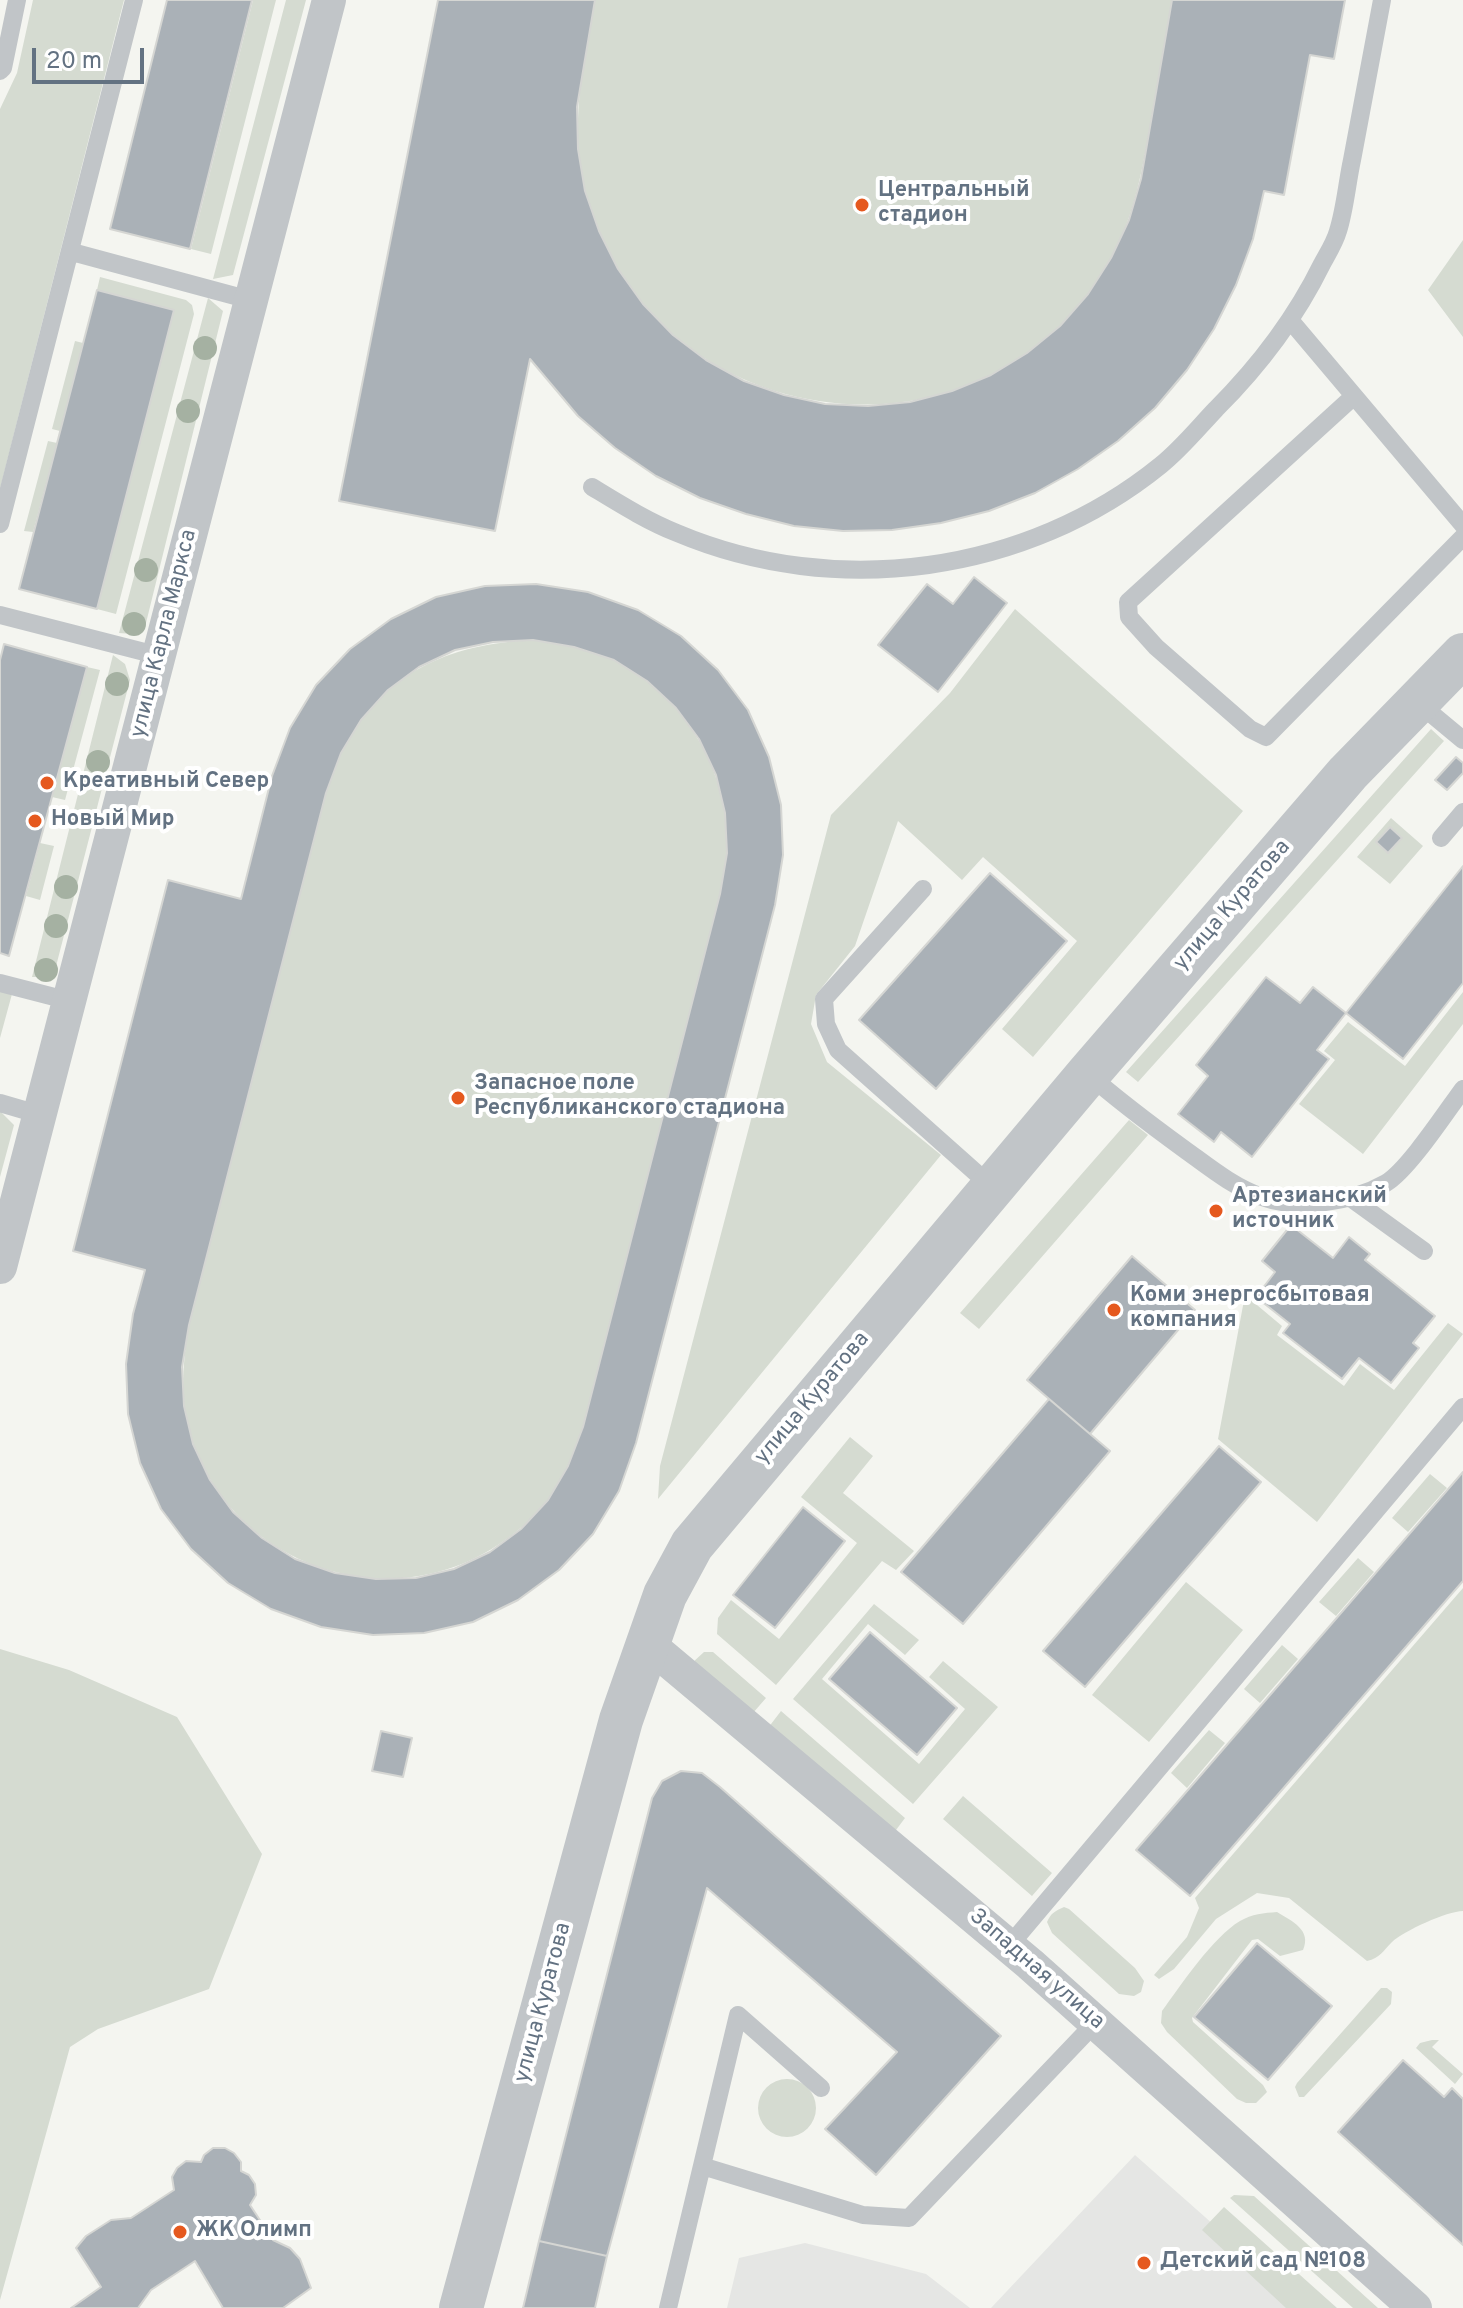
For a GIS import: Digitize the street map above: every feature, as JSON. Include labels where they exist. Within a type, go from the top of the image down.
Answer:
[{"type":"street","name":"улица Карла Маркса","points":[[0,1267],[329,0]]},
{"type":"street","name":"улица Куратова","points":[[461,2308],[621,1720],[665,1595],[692,1545],[1088,1074],[1348,773],[1463,655]]},
{"type":"street","name":"Западная улица","points":[[647,1643],[1009,1946],[1415,2308]]},
{"type":"lane","points":[[0,71],[17,0]]},
{"type":"lane","points":[[0,524],[134,0]]},
{"type":"lane","points":[[592,487],[676,533],[722,549],[768,561],[819,569],[872,571],[924,567],[1025,542],[1119,496],[1163,464],[1249,376],[1302,305],[1338,232],[1382,0]]},
{"type":"lane","points":[[72,252],[250,300]]},
{"type":"lane","points":[[1290,320],[1463,525]]},
{"type":"lane","points":[[1354,396],[1128,602],[1129,617],[1156,647],[1191,678],[1250,729],[1266,737],[1463,537]]},
{"type":"lane","points":[[0,615],[160,656]]},
{"type":"lane","points":[[1416,701],[1463,740]]},
{"type":"lane","points":[[1441,838],[1463,812]]},
{"type":"lane","points":[[923,889],[824,999],[826,1024],[838,1050],[992,1187]]},
{"type":"lane","points":[[0,983],[70,1001]]},
{"type":"lane","points":[[1088,1074],[1128,1109],[1225,1179],[1264,1198],[1302,1203],[1352,1199],[1389,1182],[1463,1089]]},
{"type":"lane","points":[[0,1103],[41,1115]]},
{"type":"lane","points":[[1352,1199],[1424,1251]]},
{"type":"lane","points":[[1009,1946],[1463,1407]]},
{"type":"lane","points":[[668,2308],[738,2015],[821,2088]]},
{"type":"lane","points":[[702,2166],[863,2215],[909,2218],[1096,2022]]},
{"type":"shaded area","points":[[33,0],[124,0],[0,489],[0,109],[17,73]]},
{"type":"shaded area","points":[[253,0],[276,0],[211,254],[191,249]]},
{"type":"shaded area","points":[[286,0],[306,0],[233,275],[213,279]]},
{"type":"shaded area","name":"Центральный стадион","points":[[595,0],[1172,0],[1141,172],[1120,241],[1112,257],[1057,330],[987,377],[909,401],[827,402],[748,381],[677,338],[621,274],[585,191],[580,167],[578,119],[582,71]]},
{"type":"shaded area","points":[[1463,240],[1463,337],[1428,290]]},
{"type":"shaded area","points":[[100,277],[186,300],[192,305],[194,314],[116,614],[97,609],[174,310],[97,290]]},
{"type":"shaded area","points":[[208,298],[223,311],[145,627],[132,634],[119,633]]},
{"type":"shaded area","points":[[75,341],[83,343],[60,431],[52,429]]},
{"type":"shaded area","points":[[48,441],[57,443],[33,532],[24,531]]},
{"type":"shaded area","points":[[1015,609],[1243,811],[1033,1057],[1002,1029],[1077,941],[983,857],[962,880],[898,821],[855,946],[816,995],[811,1024],[827,1062],[941,1155],[658,1499],[660,1466],[831,815],[950,693]]},
{"type":"shaded area","name":"Запасное поле Республиканского стадиона","points":[[533,640],[585,650],[615,661],[663,695],[682,717],[699,740],[721,793],[726,822],[725,867],[583,1427],[573,1455],[545,1504],[505,1540],[463,1564],[417,1576],[371,1578],[326,1569],[284,1551],[247,1524],[216,1488],[194,1445],[186,1416],[184,1371],[189,1325],[326,793],[341,752],[376,702],[420,668],[445,656],[473,648]]},
{"type":"shaded area","points":[[113,655],[125,664],[130,680],[54,974],[32,977]]},
{"type":"shaded area","points":[[87,667],[100,670],[65,800],[52,797]]},
{"type":"shaded area","points":[[1431,729],[1444,741],[1138,1082],[1126,1072]]},
{"type":"shaded area","points":[[1391,818],[1423,846],[1390,884],[1357,857]]},
{"type":"shaded area","points":[[40,843],[54,846],[40,900],[26,896]]},
{"type":"shaded area","points":[[0,991],[12,994],[0,1038]]},
{"type":"shaded area","points":[[1463,992],[1463,1024],[1363,1154],[1299,1104],[1335,1060],[1324,1051],[1348,1022],[1405,1066]]},
{"type":"shaded area","points":[[0,1111],[14,1125],[0,1177]]},
{"type":"shaded area","points":[[1129,1120],[1148,1135],[979,1329],[960,1313]]},
{"type":"shaded area","points":[[1245,1295],[1282,1326],[1277,1335],[1344,1386],[1360,1364],[1394,1390],[1448,1323],[1463,1334],[1317,1522],[1218,1439]]},
{"type":"shaded area","points":[[850,1437],[873,1456],[843,1493],[914,1551],[896,1570],[882,1561],[776,1685],[717,1634],[718,1618],[731,1600],[779,1639],[857,1543],[801,1497]]},
{"type":"shaded area","points":[[1430,1474],[1447,1488],[1408,1532],[1392,1518]]},
{"type":"shaded area","points":[[1358,1558],[1374,1572],[1336,1616],[1319,1602]]},
{"type":"shaded area","points":[[1186,1582],[1243,1630],[1149,1742],[1092,1695]]},
{"type":"shaded area","points":[[1463,1588],[1463,1911],[1416,1927],[1367,1961],[1289,1898],[1257,1893],[1216,1919],[1174,1969],[1159,1979],[1154,1975],[1187,1937],[1199,1908],[1195,1898]]},
{"type":"shaded area","points":[[874,1604],[919,1640],[905,1655],[868,1624],[822,1679],[919,1764],[965,1709],[929,1677],[943,1661],[998,1707],[913,1804],[793,1699]]},
{"type":"shaded area","points":[[1282,1645],[1298,1659],[1260,1703],[1244,1689]]},
{"type":"shaded area","points":[[0,1649],[69,1670],[177,1717],[262,1854],[209,1989],[98,2029],[70,2047],[0,2300]]},
{"type":"shaded area","points":[[704,1652],[713,1652],[766,1698],[753,1713],[692,1663]]},
{"type":"shaded area","points":[[781,1711],[905,1818],[893,1834],[768,1728]]},
{"type":"shaded area","points":[[1209,1730],[1225,1743],[1187,1788],[1171,1773]]},
{"type":"shaded area","points":[[963,1796],[1052,1873],[1032,1896],[943,1819]]},
{"type":"shaded area","points":[[1064,1907],[1135,1968],[1144,1981],[1141,1992],[1134,1996],[1119,1994],[1052,1933],[1047,1922],[1050,1916]]},
{"type":"shaded area","points":[[1277,1912],[1303,1932],[1303,1950],[1280,1956],[1258,1939],[1252,1940],[1192,2018],[1263,2085],[1267,2092],[1256,2103],[1246,2103],[1237,2099],[1167,2032],[1161,2023],[1162,2011],[1198,1962],[1230,1928],[1249,1917]]},
{"type":"shaded area","points":[[1381,1988],[1392,1992],[1391,2004],[1304,2097],[1299,2097],[1295,2087],[1297,2083]]},
{"type":"shaded area","points":[[1439,2040],[1432,2047],[1463,2074],[1455,2084],[1416,2048],[1420,2043]]},
{"type":"shaded area","points":[[787,2079],[798,2081],[807,2088],[814,2097],[814,2119],[807,2128],[798,2135],[787,2137],[776,2135],[767,2128],[760,2119],[758,2108],[760,2097],[767,2088],[776,2081]]},
{"type":"shaded area","name":"Детский сад №108","points":[[1135,2155],[1205,2217],[1305,2308],[991,2308]]},
{"type":"shaded area","points":[[1234,2195],[1254,2196],[1378,2308],[1353,2308],[1230,2198]]},
{"type":"shaded area","points":[[1224,2207],[1337,2308],[1286,2308],[1202,2230]]},
{"type":"shaded area","points":[[805,2243],[926,2274],[970,2308],[727,2308],[739,2258]]},
{"type":"building","points":[[167,0],[252,0],[190,249],[110,229]]},
{"type":"building","points":[[438,0],[595,0],[577,107],[578,149],[585,191],[599,231],[618,269],[643,304],[673,335],[706,360],[744,381],[784,395],[825,404],[868,406],[910,402],[952,391],[991,375],[1027,353],[1060,326],[1088,294],[1111,258],[1129,220],[1141,179],[1172,0],[1345,0],[1334,59],[1310,55],[1284,195],[1264,191],[1253,239],[1236,285],[1214,329],[1187,370],[1155,408],[1118,441],[1078,469],[1035,493],[989,511],[941,523],[892,530],[843,531],[794,526],[700,498],[656,476],[615,448],[578,416],[530,359],[495,531],[339,501]]},
{"type":"building","points":[[97,290],[174,310],[97,609],[19,589]]},
{"type":"building","points":[[974,577],[1007,603],[938,692],[878,645],[927,584],[953,604]]},
{"type":"building","points":[[536,584],[588,592],[638,610],[681,636],[718,670],[748,710],[769,757],[781,805],[783,855],[775,905],[636,1443],[619,1491],[593,1534],[559,1570],[518,1600],[473,1622],[424,1633],[373,1635],[321,1627],[271,1609],[228,1583],[191,1549],[161,1509],[140,1463],[128,1414],[126,1364],[133,1314],[145,1270],[73,1251],[168,880],[241,899],[272,776],[290,728],[316,685],[350,649],[391,619],[436,597],[485,586]],"holes":[[[533,640],[574,647],[614,660],[647,681],[676,708],[699,739],[716,775],[725,813],[727,853],[720,894],[583,1427],[568,1466],[548,1500],[521,1529],[490,1552],[454,1569],[416,1578],[376,1579],[335,1573],[295,1559],[262,1538],[233,1512],[210,1480],[193,1444],[184,1406],[182,1367],[189,1325],[326,793],[341,753],[361,720],[388,690],[419,667],[455,650],[493,642]]]},
{"type":"building","points":[[4,644],[87,667],[9,956],[0,953],[0,660]]},
{"type":"building","points":[[1456,757],[1463,763],[1463,773],[1447,790],[1435,780]]},
{"type":"building","points":[[1390,827],[1402,838],[1388,853],[1376,842]]},
{"type":"building","points":[[1463,866],[1463,983],[1403,1059],[1346,1013]]},
{"type":"building","points":[[990,873],[1067,941],[936,1089],[859,1020]]},
{"type":"building","points":[[1266,977],[1300,1003],[1313,987],[1346,1013],[1317,1050],[1329,1059],[1252,1157],[1221,1132],[1214,1142],[1178,1114],[1208,1076],[1196,1065]]},
{"type":"building","points":[[1291,1225],[1333,1258],[1349,1237],[1370,1254],[1365,1260],[1435,1316],[1413,1343],[1419,1348],[1391,1383],[1359,1358],[1342,1379],[1283,1333],[1290,1324],[1256,1297],[1275,1272],[1262,1261]]},
{"type":"building","points":[[1132,1256],[1195,1310],[1090,1434],[1027,1380]]},
{"type":"building","points":[[1049,1399],[1110,1451],[963,1624],[901,1572]]},
{"type":"building","points":[[1219,1446],[1261,1482],[1085,1687],[1043,1651]]},
{"type":"building","points":[[1463,1472],[1463,1581],[1190,1896],[1136,1850]]},
{"type":"building","points":[[803,1507],[845,1541],[775,1628],[733,1595]]},
{"type":"building","points":[[870,1632],[957,1708],[917,1755],[829,1679]]},
{"type":"building","points":[[381,1731],[412,1738],[403,1777],[372,1771]]},
{"type":"building","points":[[681,1771],[702,1773],[720,1787],[1001,2036],[876,2175],[825,2129],[897,2052],[707,1888],[607,2256],[539,2241],[652,1798],[662,1781]]},
{"type":"building","points":[[1257,1943],[1332,2006],[1268,2080],[1194,2017]]},
{"type":"building","points":[[1403,2060],[1444,2097],[1452,2088],[1463,2099],[1463,2245],[1338,2132]]},
{"type":"building","name":"ЖК Олимп","points":[[213,2148],[225,2148],[241,2162],[241,2171],[249,2175],[255,2184],[256,2195],[250,2205],[273,2240],[290,2248],[300,2259],[311,2288],[283,2308],[223,2308],[195,2261],[151,2290],[138,2308],[71,2308],[101,2287],[76,2248],[86,2236],[111,2220],[131,2218],[174,2190],[172,2177],[177,2168],[186,2161],[201,2162]]},
{"type":"building","points":[[539,2241],[607,2256],[595,2308],[523,2308]]},
{"type":"place","name":"Центральный стадион","points":[[862,205]]},
{"type":"place","name":"Креативный Север","points":[[47,783]]},
{"type":"place","name":"Новый Мир","points":[[35,821]]},
{"type":"place","name":"Запасное поле Республиканского стадиона","points":[[458,1098]]},
{"type":"place","name":"Артезианский источник","points":[[1216,1211]]},
{"type":"place","name":"Коми энергосбытовая компания","points":[[1114,1310]]},
{"type":"place","name":"ЖК Олимп","points":[[180,2232]]},
{"type":"place","name":"Детский сад №108","points":[[1144,2263]]}]
